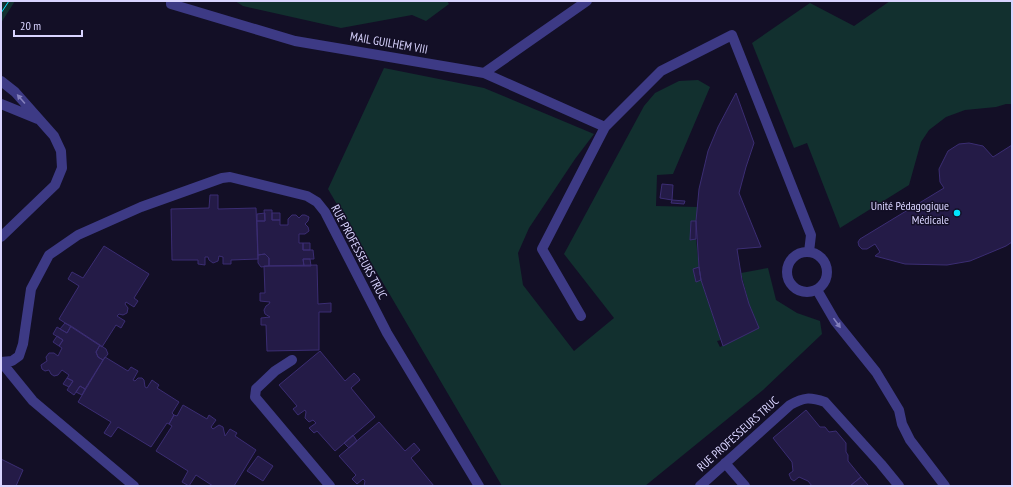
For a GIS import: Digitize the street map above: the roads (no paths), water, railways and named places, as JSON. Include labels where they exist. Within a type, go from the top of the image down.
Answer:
[{"type":"street","name":"MAIL GUILHEM VIII","points":[[171,1],[172,4],[295,41],[484,73],[605,127]]},
{"type":"street","points":[[484,73],[587,1]]},
{"type":"street","points":[[581,316],[542,249],[605,127],[661,71],[732,36],[811,235],[809,252]]},
{"type":"street","points":[[1,81],[15,92],[54,136],[61,151],[62,168],[55,185],[1,237]]},
{"type":"street","points":[[1,104],[40,120]]},
{"type":"street","name":"RUE PROFESSEURS TRUC","points":[[2,363],[12,361],[19,356],[23,344],[30,289],[49,255],[78,235],[141,207],[222,178],[230,177],[308,196],[317,202],[325,212],[386,333],[479,486]]},
{"type":"street","points":[[809,252],[821,257],[827,269],[827,276],[825,282],[817,290],[803,292],[797,290],[788,280],[788,266],[791,260],[797,255],[809,252]]},
{"type":"street","points":[[817,290],[835,321],[876,372],[899,410],[902,424],[910,440],[945,486]]},
{"type":"street","points":[[292,360],[275,371],[256,389],[255,397],[330,486]]},
{"type":"street","points":[[2,363],[33,402],[134,486]]},
{"type":"street","name":"RUE PROFESSEURS TRUC","points":[[700,486],[790,405],[799,400],[812,398],[825,402],[899,486]]},
{"type":"street","points":[[725,463],[745,486]]},
{"type":"tram line","points":[[1,13],[9,1]]},
{"type":"place","name":"Unité Pédagogique Médicale","points":[[957,213]]}]
